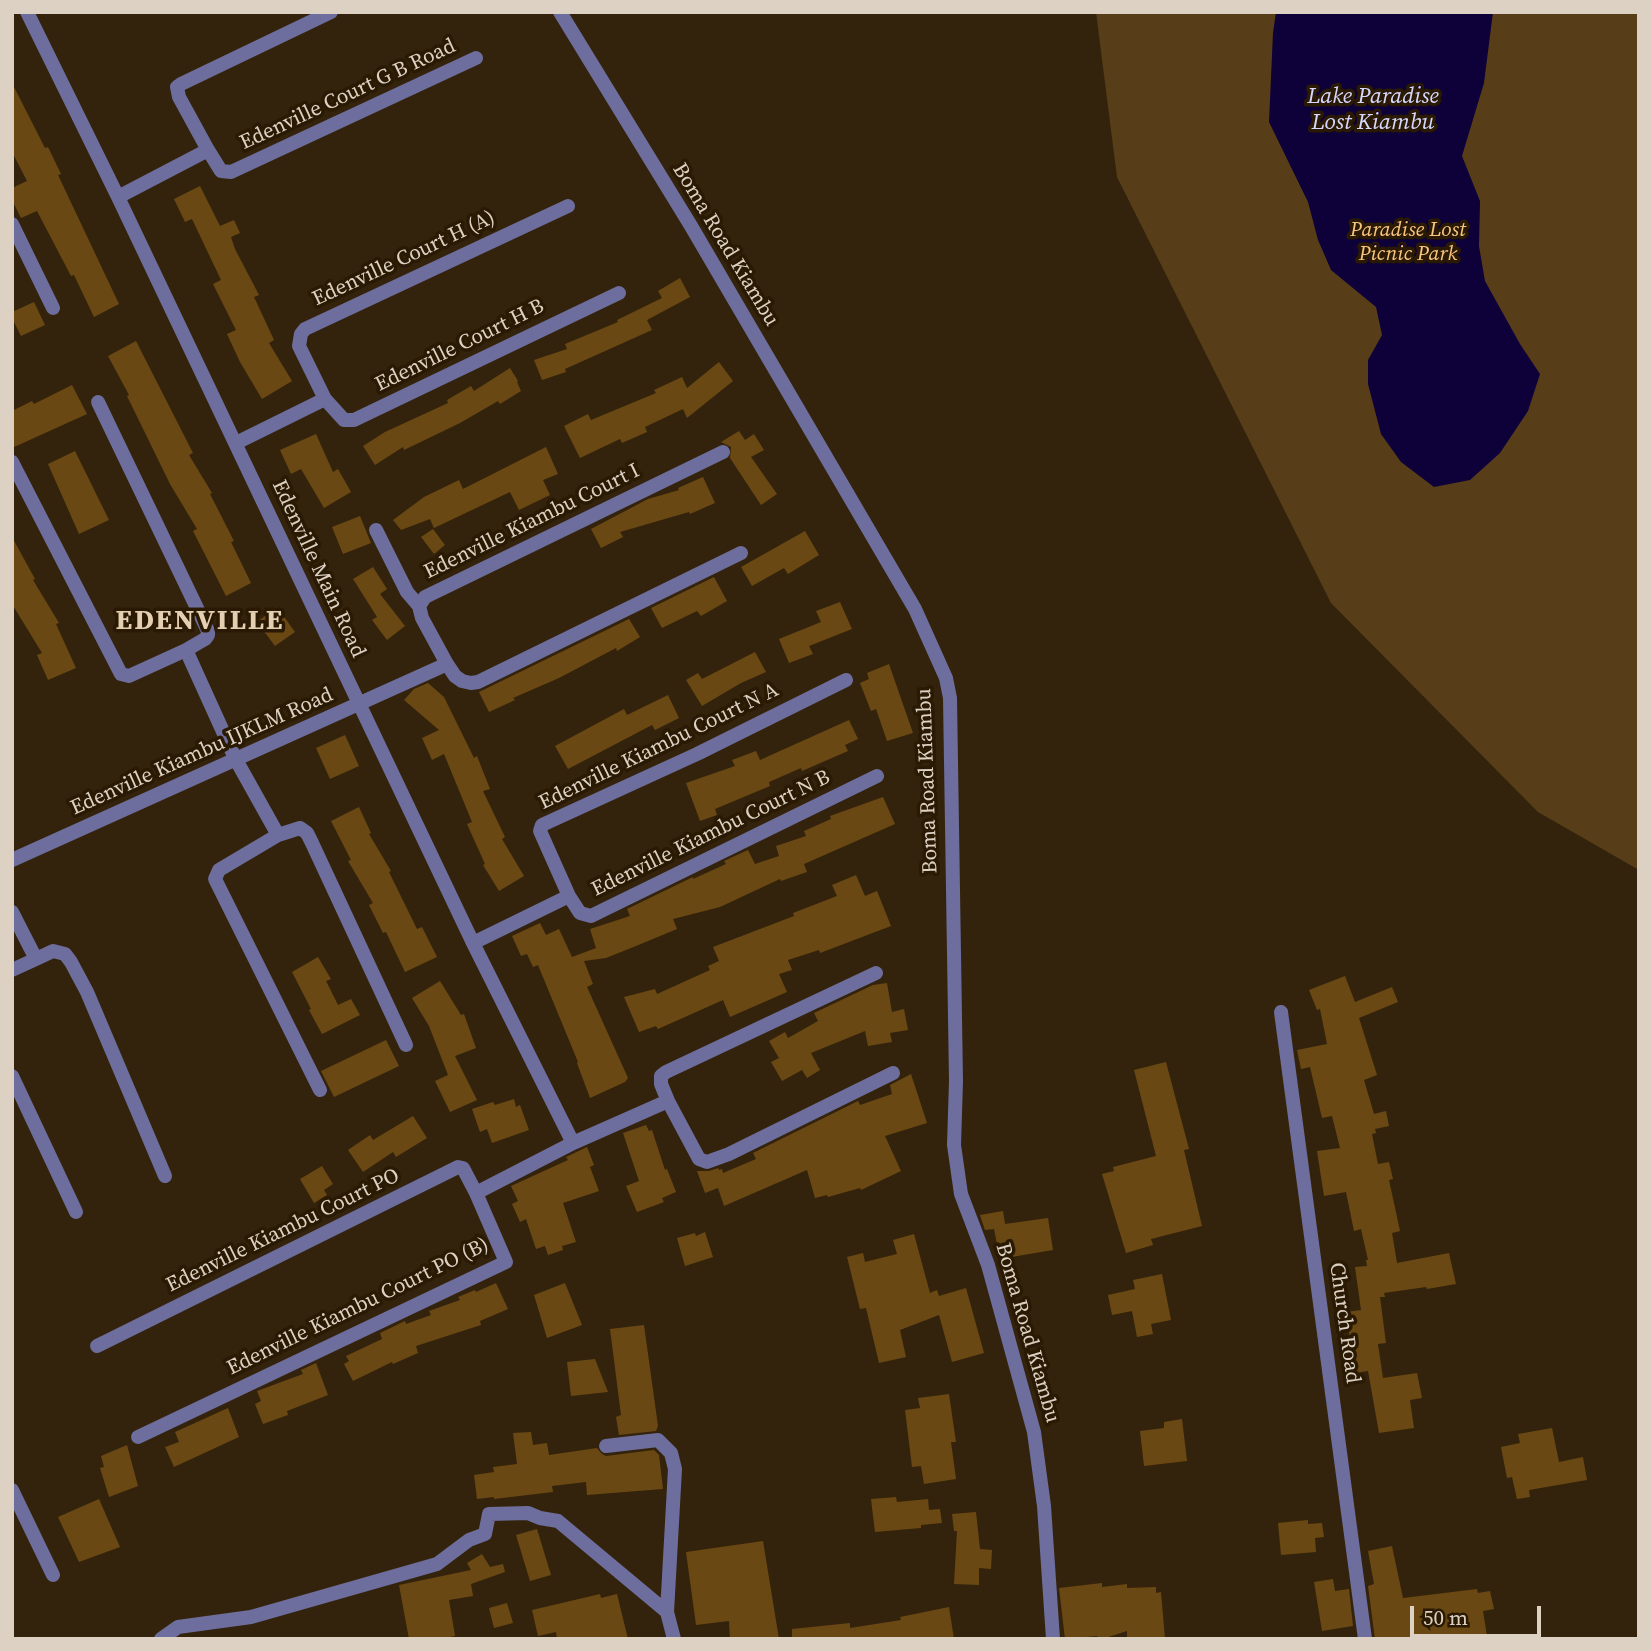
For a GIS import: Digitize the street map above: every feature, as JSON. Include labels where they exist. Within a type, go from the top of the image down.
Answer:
[{"type":"street","name":"Edenville Main Road","points":[[27,12],[236,443],[472,943],[573,1143]]},
{"type":"street","points":[[118,197],[208,150],[179,97],[177,87],[331,12]]},
{"type":"street","name":"Boma Road Kiambu","points":[[560,12],[691,226],[915,609],[946,678],[950,698],[951,739],[956,1081],[954,1145],[961,1194],[988,1265],[1034,1432],[1044,1506],[1054,1639]]},
{"type":"street","name":"Edenville Court G B Road","points":[[208,150],[220,171],[231,172],[476,58]]},
{"type":"street","name":"Edenville Court H (A)","points":[[325,399],[299,346],[301,334],[305,329],[568,206]]},
{"type":"street","points":[[12,224],[53,309]]},
{"type":"street","name":"Edenville Court H B","points":[[325,399],[344,420],[354,420],[619,293]]},
{"type":"street","points":[[236,443],[325,399]]},
{"type":"street","points":[[12,463],[121,674],[130,676],[205,639],[208,631],[98,402]]},
{"type":"street","name":"Edenville Kiambu Court I","points":[[723,452],[425,597],[419,606],[422,618],[454,676],[462,681],[478,682],[741,553]]},
{"type":"street","points":[[376,530],[407,592],[419,606]]},
{"type":"street","points":[[186,650],[235,758],[278,835]]},
{"type":"street","name":"Edenville Kiambu IJKLM Road","points":[[12,860],[447,664]]},
{"type":"street","name":"Edenville Kiambu Court N A","points":[[569,896],[540,831],[542,825],[696,754],[846,680]]},
{"type":"street","name":"Edenville Kiambu Court N B","points":[[569,896],[580,913],[591,915],[877,776]]},
{"type":"street","points":[[320,1090],[215,879],[219,870],[278,835],[300,828],[307,833],[406,1045]]},
{"type":"street","points":[[472,943],[569,896]]},
{"type":"street","points":[[12,912],[36,959]]},
{"type":"street","points":[[12,970],[53,951],[59,952],[71,962],[87,992],[165,1176]]},
{"type":"street","points":[[876,973],[666,1072],[662,1076],[661,1084],[699,1159],[707,1162],[729,1154],[893,1073]]},
{"type":"street","name":"Church Road","points":[[1281,1012],[1365,1639]]},
{"type":"street","points":[[12,1076],[76,1212]]},
{"type":"street","points":[[476,1194],[573,1143],[668,1101]]},
{"type":"street","name":"Edenville Kiambu Court PO","points":[[97,1346],[458,1167],[463,1168],[476,1194]]},
{"type":"street","name":"Edenville Kiambu Court PO (B)","points":[[138,1437],[506,1262],[476,1194]]},
{"type":"street","points":[[606,1446],[658,1440],[671,1453],[675,1469],[667,1612],[674,1639]]},
{"type":"street","points":[[12,1490],[53,1575]]},
{"type":"street","points":[[161,1639],[178,1627],[251,1617],[437,1564],[469,1540],[485,1534],[489,1514],[528,1513],[558,1521],[667,1612]]},
{"type":"green space","name":"Paradise Lost Picnic Park","points":[[1096,12],[1639,12],[1639,870],[1538,812],[1331,603],[1117,177]]},
{"type":"water","name":"Lake Paradise Lost Kiambu","points":[[1276,12],[1493,12],[1484,83],[1462,156],[1480,201],[1479,246],[1485,281],[1540,374],[1528,411],[1500,453],[1470,480],[1434,487],[1401,462],[1381,434],[1368,384],[1368,360],[1382,335],[1376,307],[1331,270],[1318,240],[1308,202],[1269,122]]},
{"type":"building","points":[[12,83],[45,148],[48,147],[61,174],[58,175],[119,304],[94,317],[74,275],[71,276],[37,211],[21,218],[12,200],[12,188],[27,181],[12,152]]},
{"type":"building","points":[[200,186],[220,226],[234,220],[240,233],[231,237],[235,249],[259,295],[254,297],[274,340],[269,343],[292,381],[262,399],[227,334],[236,330],[213,284],[221,280],[192,219],[185,222],[174,199]]},
{"type":"building","points":[[680,278],[690,297],[647,320],[652,330],[565,369],[566,372],[542,380],[534,360],[567,349],[565,344],[618,322],[617,320],[662,298],[658,291]]},
{"type":"building","points":[[34,302],[45,325],[21,336],[12,318],[12,312]]},
{"type":"building","points":[[136,341],[193,453],[189,455],[212,493],[210,494],[234,541],[231,542],[251,583],[226,596],[193,531],[197,529],[170,484],[108,356]]},
{"type":"building","points":[[719,362],[733,381],[687,418],[683,409],[645,427],[647,432],[622,443],[620,439],[580,458],[564,426],[588,414],[591,420],[656,393],[654,390],[682,377],[687,388]]},
{"type":"building","points":[[510,368],[521,391],[500,404],[498,401],[460,423],[404,450],[403,447],[375,465],[363,446],[385,432],[448,403],[447,400],[471,386],[474,391]]},
{"type":"building","points":[[72,385],[87,414],[12,448],[12,411],[32,401],[34,404]]},
{"type":"building","points":[[739,431],[745,440],[754,434],[764,450],[751,457],[777,494],[761,505],[730,458],[731,447],[721,442]]},
{"type":"building","points":[[316,434],[333,472],[338,469],[351,492],[324,508],[301,469],[291,474],[280,450]]},
{"type":"building","points":[[546,447],[558,474],[543,480],[550,495],[519,510],[510,492],[434,528],[430,519],[401,530],[393,520],[424,497],[459,480],[463,489]]},
{"type":"building","points":[[75,451],[109,520],[79,534],[48,464]]},
{"type":"building","points":[[703,477],[715,503],[690,514],[689,512],[620,532],[623,537],[601,548],[591,529],[648,499],[679,490],[678,488]]},
{"type":"building","points":[[360,516],[371,543],[343,554],[332,527]]},
{"type":"building","points":[[433,529],[445,545],[434,554],[421,537]]},
{"type":"building","points":[[805,531],[819,555],[788,574],[784,568],[752,586],[741,567]]},
{"type":"building","points":[[12,537],[35,579],[33,580],[59,623],[56,624],[76,668],[48,680],[37,655],[42,653],[12,604]]},
{"type":"building","points":[[373,567],[387,589],[380,594],[405,626],[387,640],[372,620],[377,617],[353,579]]},
{"type":"building","points":[[714,577],[727,601],[701,616],[697,611],[662,628],[651,608]]},
{"type":"building","points":[[840,602],[852,629],[809,646],[813,654],[789,663],[779,639],[821,622],[816,611]]},
{"type":"building","points":[[277,607],[295,632],[275,646],[257,622]]},
{"type":"building","points":[[629,619],[640,637],[617,651],[616,648],[489,712],[479,692]]},
{"type":"building","points":[[755,652],[766,672],[702,706],[686,680],[698,673],[702,679]]},
{"type":"building","points":[[889,664],[913,733],[887,741],[876,709],[871,711],[860,683],[869,679],[867,673]]},
{"type":"building","points":[[428,683],[444,697],[474,758],[477,756],[490,789],[483,791],[505,837],[502,839],[524,876],[499,891],[483,865],[485,864],[467,824],[472,822],[444,754],[432,760],[422,738],[439,730],[404,700],[414,689]]},
{"type":"building","points":[[668,695],[679,718],[655,730],[652,725],[568,769],[555,746],[624,709],[627,715]]},
{"type":"building","points":[[849,720],[858,739],[845,745],[848,751],[769,782],[770,786],[715,809],[717,815],[700,821],[686,783],[735,766],[732,760],[756,751],[760,760]]},
{"type":"building","points":[[345,735],[359,766],[330,779],[316,748]]},
{"type":"building","points":[[883,797],[895,824],[804,864],[807,872],[781,881],[780,879],[720,907],[673,919],[677,929],[606,958],[584,961],[593,984],[587,987],[628,1078],[625,1082],[590,1098],[538,965],[533,967],[527,954],[521,956],[512,936],[540,923],[546,935],[559,929],[572,957],[596,948],[590,929],[630,916],[627,909],[726,864],[724,861],[748,850],[755,864],[779,856],[776,846],[806,836],[804,831],[831,819],[830,816]]},
{"type":"building","points":[[359,807],[371,833],[369,834],[391,871],[389,872],[417,929],[422,927],[437,957],[405,972],[386,932],[383,933],[369,905],[373,903],[348,861],[351,860],[331,821]]},
{"type":"building","points":[[856,875],[865,896],[877,891],[891,926],[820,953],[819,950],[788,960],[792,970],[779,974],[787,992],[730,1017],[723,1000],[658,1029],[656,1026],[639,1032],[624,997],[655,989],[657,994],[710,970],[708,966],[719,961],[713,947],[794,916],[793,913],[837,896],[832,885]]},
{"type":"building","points":[[318,957],[331,979],[326,981],[338,1005],[351,999],[360,1015],[322,1034],[292,972]]},
{"type":"building","points":[[1345,976],[1355,1002],[1392,987],[1398,1002],[1359,1018],[1377,1075],[1364,1080],[1374,1114],[1386,1111],[1389,1126],[1375,1129],[1376,1133],[1372,1134],[1378,1164],[1389,1162],[1393,1179],[1389,1180],[1400,1231],[1392,1233],[1397,1263],[1449,1253],[1456,1284],[1384,1293],[1385,1297],[1380,1297],[1386,1343],[1378,1344],[1383,1378],[1417,1373],[1422,1398],[1410,1400],[1414,1428],[1379,1433],[1368,1371],[1355,1373],[1346,1312],[1361,1310],[1355,1267],[1367,1266],[1368,1260],[1361,1229],[1354,1231],[1346,1192],[1324,1196],[1317,1151],[1340,1148],[1332,1116],[1322,1118],[1310,1067],[1301,1069],[1297,1050],[1327,1044],[1320,1009],[1317,1010],[1309,990]]},
{"type":"building","points":[[440,981],[461,1015],[464,1014],[476,1048],[455,1056],[477,1100],[450,1112],[435,1081],[448,1075],[429,1026],[412,998]]},
{"type":"building","points":[[887,983],[892,1012],[904,1009],[908,1030],[890,1033],[892,1042],[868,1046],[865,1031],[811,1053],[820,1070],[807,1078],[802,1070],[782,1081],[771,1062],[779,1058],[769,1041],[785,1032],[788,1038],[818,1021],[814,1013],[873,985]]},
{"type":"building","points":[[386,1040],[399,1066],[334,1097],[321,1071]]},
{"type":"building","points":[[1166,1062],[1189,1149],[1184,1150],[1202,1226],[1151,1239],[1153,1245],[1126,1253],[1102,1174],[1114,1171],[1113,1167],[1156,1156],[1134,1070]]},
{"type":"building","points":[[911,1074],[927,1123],[885,1136],[901,1171],[861,1190],[860,1188],[828,1197],[815,1198],[807,1170],[724,1206],[718,1188],[705,1193],[697,1171],[718,1168],[722,1169],[723,1173],[756,1159],[753,1153],[858,1101],[860,1105],[892,1094],[890,1085]]},
{"type":"building","points":[[514,1099],[516,1107],[520,1105],[529,1130],[492,1143],[487,1129],[480,1132],[472,1109]]},
{"type":"building","points":[[413,1116],[427,1138],[396,1157],[393,1152],[363,1172],[348,1150],[370,1135],[373,1140]]},
{"type":"building","points":[[646,1125],[649,1131],[652,1130],[665,1170],[667,1169],[676,1192],[662,1198],[664,1202],[637,1212],[626,1186],[639,1181],[623,1133]]},
{"type":"building","points":[[587,1147],[594,1165],[590,1167],[599,1191],[563,1203],[576,1242],[562,1246],[563,1250],[548,1255],[545,1246],[536,1249],[526,1219],[520,1222],[512,1204],[518,1201],[511,1186],[568,1160],[566,1157]]},
{"type":"building","points":[[322,1166],[333,1184],[324,1190],[327,1195],[314,1203],[300,1179]]},
{"type":"building","points":[[1003,1211],[1005,1224],[1048,1218],[1053,1250],[1000,1259],[994,1229],[985,1230],[980,1215]]},
{"type":"building","points":[[705,1232],[713,1257],[685,1266],[677,1238]]},
{"type":"building","points":[[914,1234],[930,1293],[937,1290],[939,1296],[966,1288],[984,1353],[952,1362],[939,1315],[900,1330],[906,1357],[879,1363],[866,1308],[860,1309],[847,1257],[863,1253],[865,1262],[897,1254],[893,1240]]},
{"type":"building","points":[[1162,1274],[1171,1320],[1151,1324],[1153,1334],[1137,1337],[1132,1311],[1112,1315],[1108,1295],[1135,1289],[1133,1280]]},
{"type":"building","points":[[496,1283],[508,1309],[480,1321],[481,1325],[416,1346],[418,1353],[353,1381],[344,1364],[349,1361],[346,1356],[382,1339],[380,1333],[405,1321],[406,1324],[431,1315],[429,1311]]},
{"type":"building","points":[[565,1283],[582,1325],[547,1338],[534,1295]]},
{"type":"building","points":[[644,1325],[658,1426],[656,1431],[619,1435],[616,1417],[621,1415],[610,1329]]},
{"type":"building","points":[[595,1359],[608,1392],[571,1396],[567,1362]]},
{"type":"building","points":[[316,1363],[328,1395],[263,1424],[255,1404],[261,1401],[257,1391],[303,1374],[301,1370]]},
{"type":"building","points":[[949,1394],[956,1442],[951,1442],[956,1479],[924,1484],[921,1466],[912,1467],[905,1410],[920,1408],[918,1398]]},
{"type":"building","points":[[228,1408],[239,1437],[174,1467],[165,1447],[179,1442],[175,1432]]},
{"type":"building","points":[[1182,1419],[1187,1461],[1144,1466],[1140,1431],[1164,1428],[1164,1422]]},
{"type":"building","points":[[1552,1428],[1559,1462],[1583,1457],[1587,1480],[1529,1490],[1530,1497],[1517,1499],[1512,1477],[1507,1478],[1501,1447],[1520,1443],[1518,1434]]},
{"type":"building","points":[[531,1432],[533,1445],[547,1443],[549,1455],[597,1448],[606,1456],[654,1450],[659,1455],[663,1489],[587,1495],[586,1482],[552,1486],[553,1492],[477,1499],[474,1475],[494,1472],[493,1467],[517,1464],[513,1433]]},
{"type":"building","points":[[127,1445],[138,1486],[109,1497],[100,1468],[104,1467],[101,1456]]},
{"type":"building","points":[[896,1497],[897,1502],[928,1499],[929,1510],[940,1509],[942,1523],[921,1525],[921,1528],[875,1532],[871,1499]]},
{"type":"building","points":[[99,1499],[120,1547],[79,1562],[58,1517]]},
{"type":"building","points":[[976,1512],[980,1549],[992,1550],[991,1569],[979,1568],[979,1585],[954,1584],[957,1531],[954,1531],[952,1514]]},
{"type":"building","points":[[1308,1520],[1308,1524],[1322,1523],[1324,1537],[1315,1538],[1316,1552],[1281,1555],[1278,1523]]},
{"type":"building","points":[[537,1529],[551,1575],[530,1581],[516,1535]]},
{"type":"building","points":[[763,1541],[779,1639],[730,1639],[729,1621],[696,1625],[686,1552]]},
{"type":"building","points":[[1392,1546],[1403,1598],[1477,1589],[1478,1593],[1490,1591],[1494,1609],[1483,1611],[1487,1636],[1466,1639],[1375,1639],[1368,1586],[1374,1584],[1368,1551]]},
{"type":"building","points":[[482,1554],[490,1567],[503,1564],[505,1572],[471,1584],[473,1596],[449,1600],[455,1636],[409,1639],[399,1585],[471,1570],[467,1563]]},
{"type":"building","points":[[1333,1579],[1335,1591],[1349,1589],[1353,1626],[1322,1631],[1314,1582]]},
{"type":"building","points":[[1102,1583],[1102,1587],[1127,1584],[1127,1588],[1156,1587],[1156,1593],[1161,1592],[1165,1639],[1127,1639],[1127,1631],[1102,1639],[1097,1636],[1065,1639],[1059,1588]]},
{"type":"building","points":[[600,1594],[601,1598],[617,1594],[628,1639],[557,1639],[556,1632],[538,1636],[532,1610]]},
{"type":"building","points":[[507,1603],[513,1623],[494,1628],[489,1608]]},
{"type":"building","points":[[949,1607],[954,1639],[792,1639],[792,1629],[850,1623],[850,1628],[901,1620],[900,1617]]},
{"type":"district","name":"EDENVILLE","points":[[200,622]]}]
